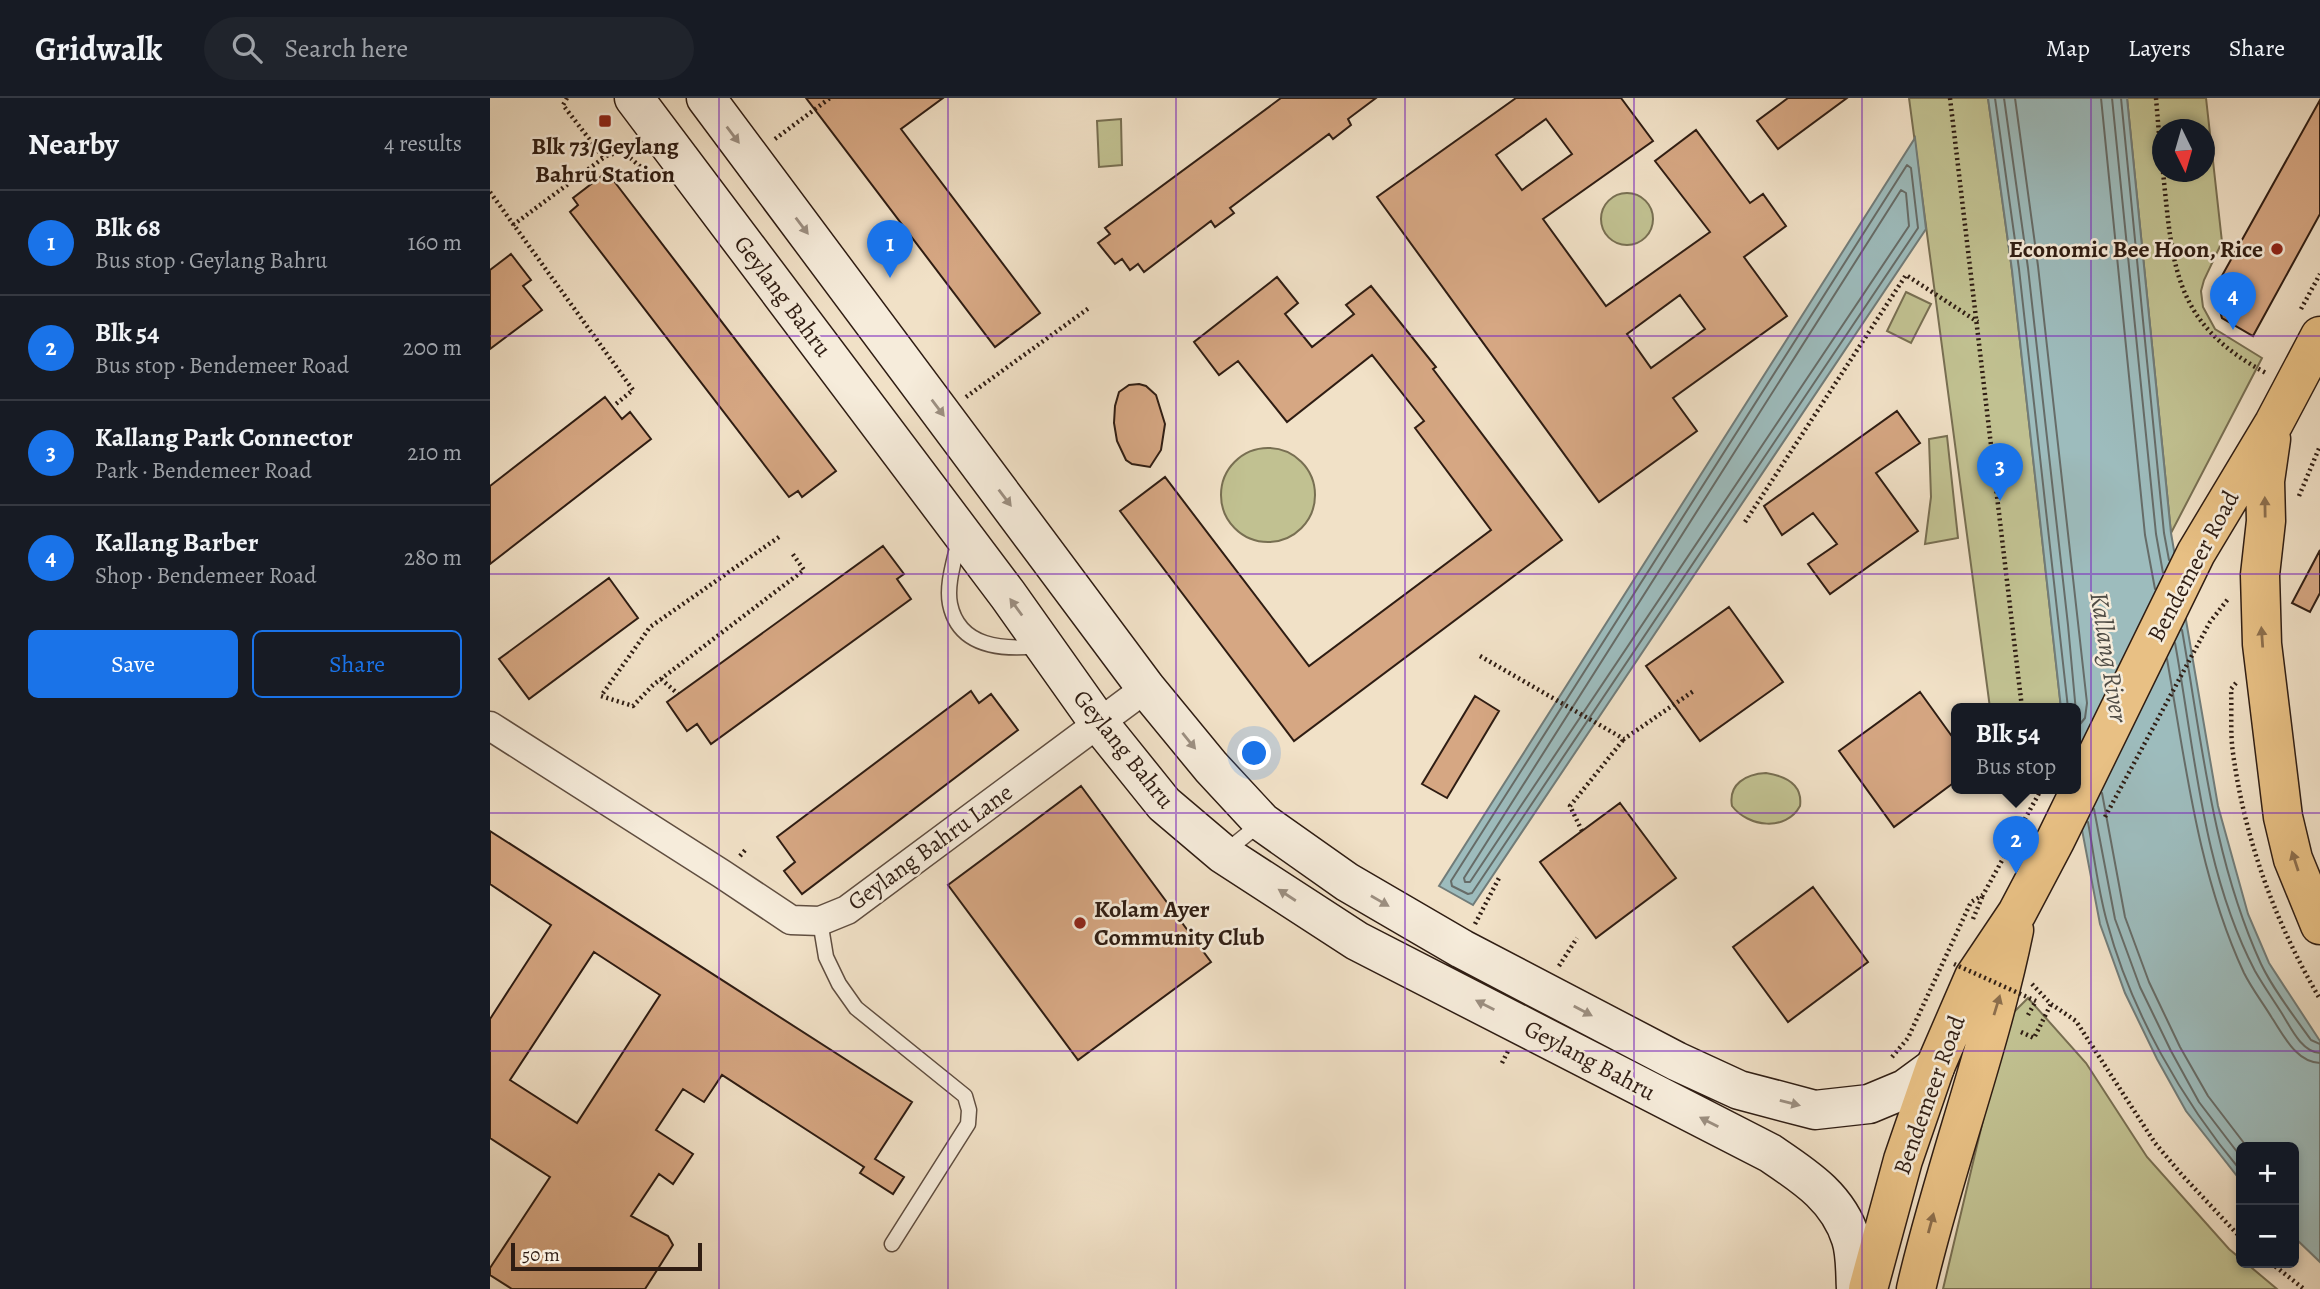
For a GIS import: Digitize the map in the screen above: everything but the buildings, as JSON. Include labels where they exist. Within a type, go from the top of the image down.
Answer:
[{"type":"main road","name":"Geylang Bahru","points":[[634,98],[961,533],[1098,722],[1164,804],[1223,854],[1357,940],[1770,1153],[1817,1185],[1838,1210],[1852,1241],[1856,1289]]},
{"type":"main road","name":"Geylang Bahru","points":[[706,98],[1146,688],[1211,767],[1262,822],[1347,882],[1462,949],[1676,1061],[1739,1090],[1815,1110],[1869,1104],[1905,1088],[1935,1067]]},
{"type":"main road","name":"Bendemeer Road","points":[[2081,788],[2196,553],[2274,423],[2320,337]]},
{"type":"main road","points":[[2274,423],[2265,481],[2266,522],[2259,607],[2262,644],[2283,817],[2293,859],[2320,925]]},
{"type":"main road","name":"Bendemeer Road","points":[[1868,1289],[1903,1160],[1935,1067],[1974,977],[2017,913],[2078,794]]},
{"type":"main road","name":"Bendemeer Road","points":[[1916,1289],[1931,1220],[2001,993],[2017,913]]},
{"type":"street","name":"Geylang Bahru Lane","points":[[490,726],[791,920],[820,921],[847,910],[1146,688]]},
{"type":"lane","points":[[961,533],[952,575],[950,604],[960,626],[983,644],[1009,649],[1044,645]]},
{"type":"lane","points":[[1223,854],[1262,822]]},
{"type":"lane","points":[[820,921],[826,957],[839,984],[856,1008],[965,1096],[969,1110],[968,1124],[892,1244]]},
{"type":"path","points":[[765,146],[830,98]]},
{"type":"path","points":[[1950,98],[2021,703]]},
{"type":"path","points":[[2156,98],[2158,119]]},
{"type":"path","points":[[513,225],[618,147]]},
{"type":"path","points":[[2164,182],[2173,250],[2180,281],[2189,303],[2208,332],[2225,347],[2267,373]]},
{"type":"path","points":[[490,192],[633,390],[616,404]]},
{"type":"path","points":[[1745,522],[1906,275],[1978,322]]},
{"type":"path","points":[[963,399],[1089,308]]},
{"type":"path","points":[[779,537],[650,627],[601,696],[633,706],[661,679],[804,570],[792,553]]},
{"type":"path","points":[[2101,824],[2210,622]]},
{"type":"path","points":[[1480,656],[1624,739]]},
{"type":"path","points":[[661,679],[678,694]]},
{"type":"path","points":[[1582,831],[1570,806],[1624,739],[1695,690]]},
{"type":"path","points":[[1890,1059],[1908,1038],[1971,902],[1983,895],[2038,796]]},
{"type":"path","points":[[1462,949],[1499,878]]},
{"type":"path","points":[[2298,961],[2320,999]]},
{"type":"path","points":[[1954,964],[2036,1001],[2020,1032],[2034,1038],[2051,1004],[2076,1021],[2155,1143],[2236,1233]]},
{"type":"path","points":[[1502,1063],[1508,1050]]},
{"type":"path","points":[[2277,1268],[2304,1289]]},
{"type":"green space","points":[[1909,98],[1988,98],[2012,270],[2060,703],[1989,703]]},
{"type":"green space","points":[[2127,98],[2206,98],[2208,119],[2152,119],[2152,182],[2215,182],[2215,179],[2222,242],[2204,280],[2201,291],[2203,307],[2215,329],[2262,358],[2171,533]]},
{"type":"green space","points":[[1121,119],[1122,165],[1099,167],[1097,121]]},
{"type":"green space","points":[[1627,193],[1637,195],[1645,201],[1651,209],[1651,229],[1645,237],[1637,243],[1627,245],[1617,243],[1609,237],[1603,229],[1601,219],[1603,209],[1609,201],[1617,195]]},
{"type":"green space","points":[[1906,292],[1931,304],[1911,343],[1887,331]]},
{"type":"green space","points":[[1947,436],[1958,538],[1925,544],[1931,497],[1929,439]]},
{"type":"green space","points":[[1268,448],[1286,452],[1301,462],[1311,477],[1315,495],[1311,513],[1301,528],[1286,538],[1268,542],[1250,538],[1235,528],[1225,513],[1221,495],[1225,477],[1235,462],[1250,452]]},
{"type":"green space","points":[[1766,773],[1786,779],[1799,792],[1800,806],[1786,820],[1777,823],[1767,824],[1747,819],[1732,806],[1733,792],[1740,782],[1752,775]]},
{"type":"green space","points":[[2028,998],[2086,1063],[2147,1157],[2236,1255],[2236,1268],[2252,1268],[2277,1289],[1943,1289],[2007,1019]]},
{"type":"water","name":"Kallang River","points":[[1988,98],[2127,98],[2171,533],[2218,806],[2248,914],[2269,963],[2320,1041],[2320,1262],[2299,1242],[2299,1142],[2236,1142],[2236,1175],[2186,1111],[2125,993],[2100,924],[2075,794],[2081,794],[2081,703],[2060,703],[2012,270]]},
{"type":"water","points":[[1915,138],[1926,229],[1473,905],[1439,886]]},
{"type":"place","name":"Blk 73/Geylang Bahru Station","points":[[605,121]]},
{"type":"place","name":"Economic Bee Hoon, Rice","points":[[2277,249]]},
{"type":"place","name":"Blk 68","points":[[890,278]]},
{"type":"place","name":"Kallang Barber","points":[[2233,330]]},
{"type":"place","name":"Kallang Park Connector","points":[[2000,501]]},
{"type":"place","name":"Blk 54","points":[[2016,874]]},
{"type":"place","name":"Kolam Ayer Community Club","points":[[1080,923]]}]
